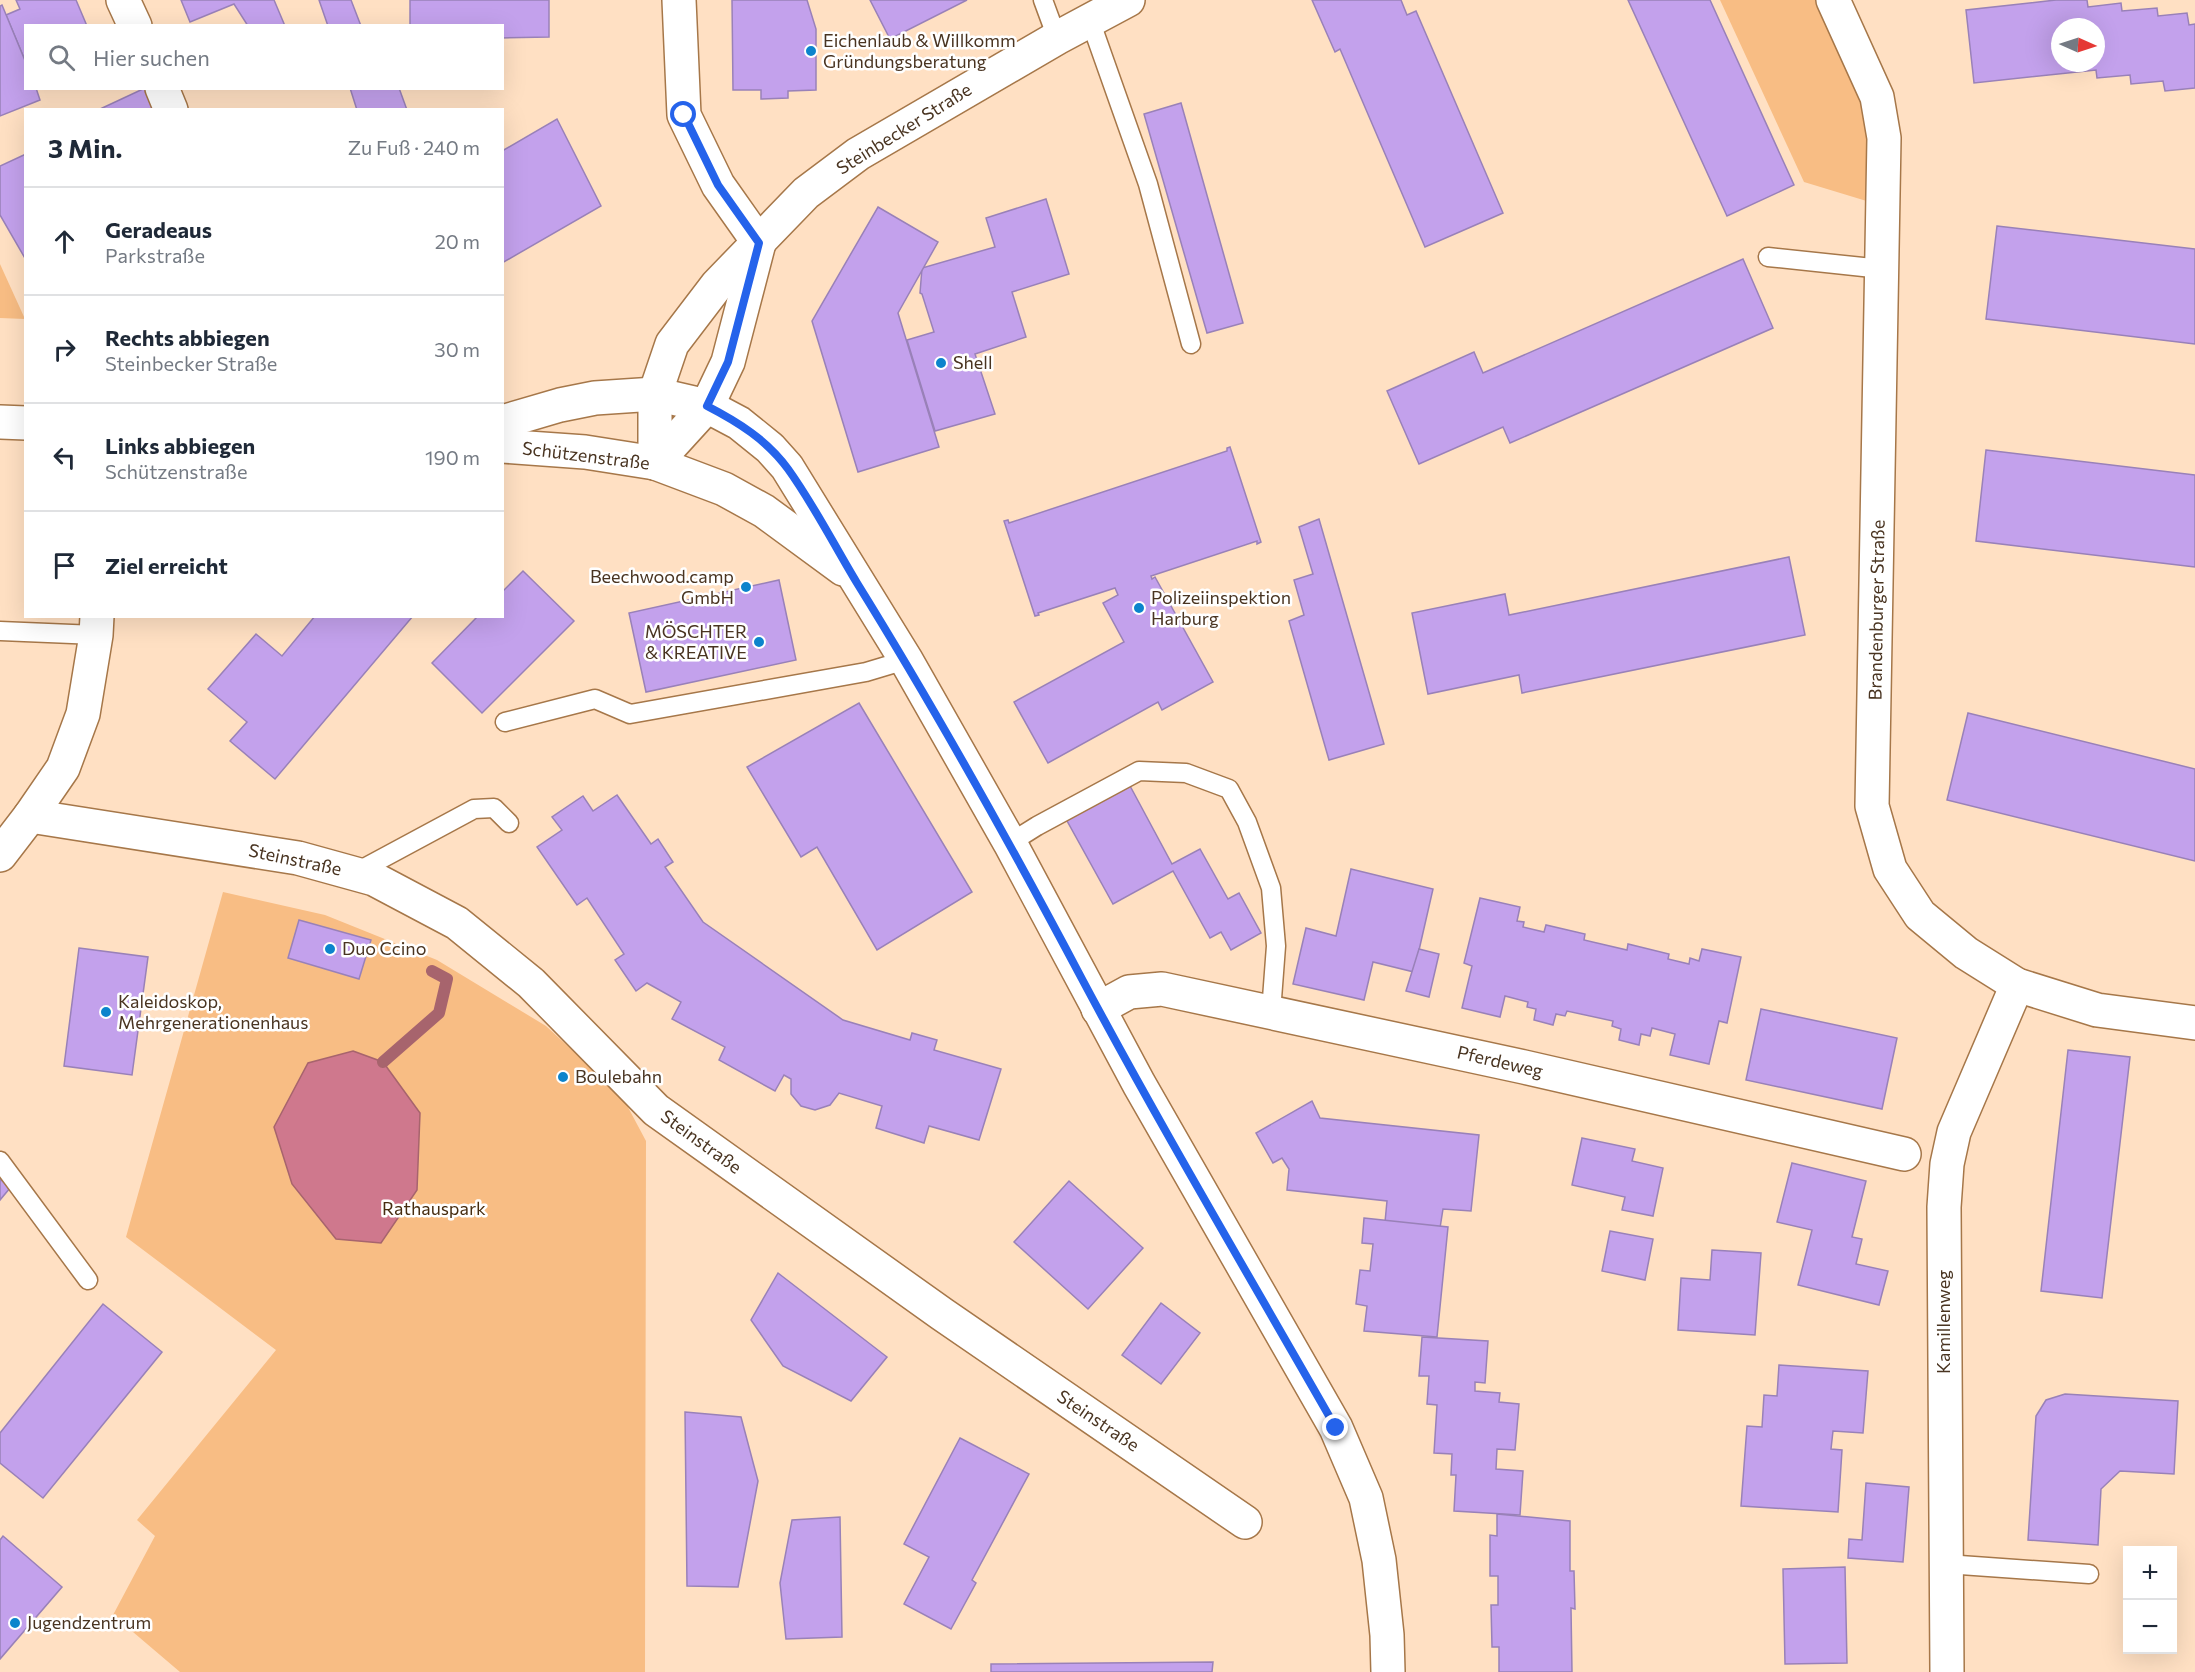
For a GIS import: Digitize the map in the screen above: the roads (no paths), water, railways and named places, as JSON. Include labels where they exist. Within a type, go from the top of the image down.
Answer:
[{"type":"street","points":[[123,0],[134,24]]},
{"type":"street","points":[[679,0],[684,115],[718,185],[759,243]]},
{"type":"street","name":"Steinbecker Straße","points":[[656,464],[655,394],[672,344],[717,285],[806,193],[858,154],[1057,38],[1128,0]]},
{"type":"street","name":"Brandenburger Straße","points":[[1833,0],[1876,97],[1884,138],[1872,806],[1890,869],[1920,915],[1965,953],[2017,985],[2097,1010],[2195,1023]]},
{"type":"street","points":[[163,90],[170,108]]},
{"type":"street","name":"Steinbecker Straße","points":[[656,464],[707,406],[728,362],[759,243]]},
{"type":"street","name":"Schützenstraße","points":[[504,421],[560,405],[596,398],[655,394],[707,406],[739,423],[770,448],[787,467],[906,660],[1010,843],[1098,1009],[1336,1428],[1366,1498],[1379,1560],[1387,1635],[1388,1672]]},
{"type":"street","points":[[0,422],[24,423]]},
{"type":"street","name":"Schützenstraße","points":[[504,446],[585,452],[656,464],[724,489],[764,511],[854,577]]},
{"type":"street","points":[[0,855],[63,768],[83,714],[96,626]]},
{"type":"street","name":"Steinstraße","points":[[30,816],[298,858],[374,879],[457,923],[531,983],[656,1110],[942,1314],[1245,1522]]},
{"type":"street","name":"Kamillenweg","points":[[1947,1672],[1944,1207],[1947,1164],[1954,1132],[2017,985]]},
{"type":"street","name":"Pferdeweg","points":[[1098,1009],[1129,992],[1162,988],[1904,1154]]},
{"type":"lane","points":[[1043,0],[1057,38]]},
{"type":"lane","points":[[1090,20],[1148,184],[1191,344]]},
{"type":"lane","points":[[1768,257],[1882,269]]},
{"type":"lane","points":[[0,631],[96,626]]},
{"type":"lane","points":[[505,722],[595,699],[630,714],[866,672],[906,660]]},
{"type":"lane","points":[[1010,843],[1139,771],[1186,773],[1229,789],[1247,822],[1271,888],[1276,946],[1271,1012]]},
{"type":"lane","points":[[355,873],[474,809],[494,808],[509,823]]},
{"type":"lane","points":[[0,1161],[88,1280]]},
{"type":"lane","points":[[1946,1564],[2089,1574]]},
{"type":"waterway","points":[[383,1062],[439,1013],[447,979],[432,971]]},
{"type":"place","name":"Eichenlaub & Willkomm Gründungsberatung","points":[[811,51]]},
{"type":"place","name":"Shell","points":[[941,363]]},
{"type":"place","name":"Beechwood.camp GmbH","points":[[746,587]]},
{"type":"place","name":"Polizeiinspektion Harburg","points":[[1139,608]]},
{"type":"place","name":"MÖSCHTER & KREATIVE","points":[[759,642]]},
{"type":"place","name":"Duo Ccino","points":[[330,949]]},
{"type":"place","name":"Kaleidoskop, Mehrgenerationenhaus","points":[[106,1012]]},
{"type":"place","name":"Boulebahn","points":[[563,1077]]},
{"type":"place","name":"Jugendzentrum","points":[[15,1623]]},
{"type":"park label","name":"Rathauspark","points":[[434,1209]]}]
